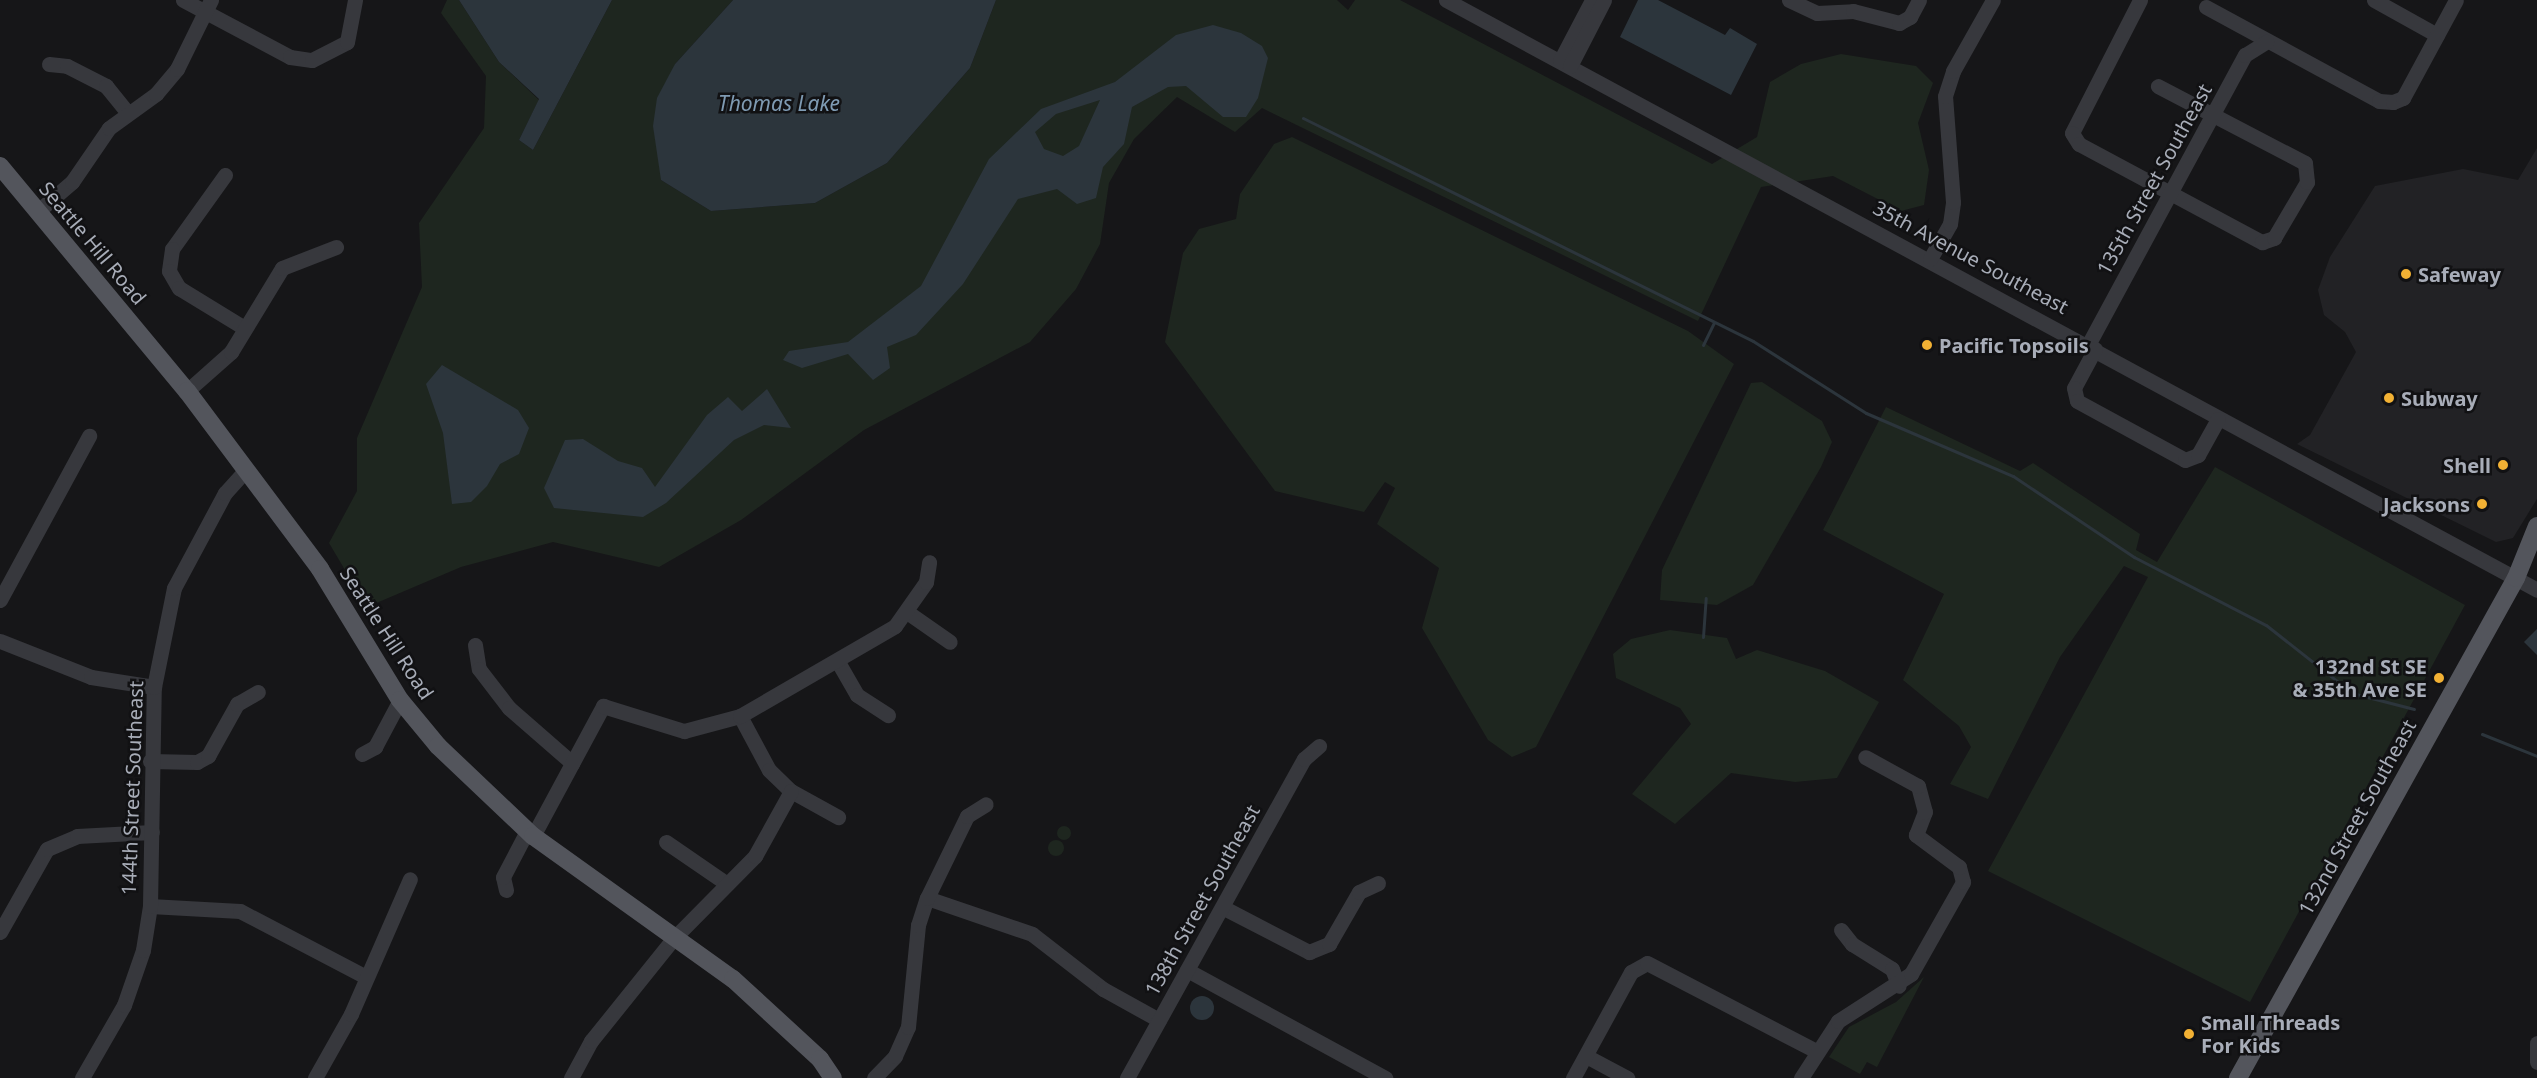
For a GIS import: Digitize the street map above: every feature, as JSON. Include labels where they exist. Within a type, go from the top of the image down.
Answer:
[{"type":"main road","name":"Seattle Hill Road","points":[[0,166],[187,391],[320,569],[400,700],[438,746],[530,833],[777,1018],[833,1078]]},
{"type":"main road","name":"132nd Street Southeast","points":[[2238,1078],[2516,579],[2537,526]]},
{"type":"main road","name":"132nd Street Southeast","points":[[2516,579],[2537,559]]},
{"type":"street","points":[[183,0],[208,6],[290,57],[312,60],[347,42],[355,0]]},
{"type":"street","name":"35th Avenue Southeast","points":[[1446,0],[1930,259],[2537,590]]},
{"type":"street","points":[[1565,63],[1592,0]]},
{"type":"street","points":[[1565,63],[1604,0]]},
{"type":"street","points":[[1789,0],[1817,13],[1853,10],[1899,23],[1910,17],[1919,0]]},
{"type":"street","points":[[1930,259],[1950,224],[1953,202],[1946,96],[1953,71],[1993,0]]},
{"type":"street","points":[[2140,0],[2072,133],[2079,144],[2262,242],[2280,232],[2307,183],[2305,163],[2158,86]]},
{"type":"street","points":[[2374,0],[2437,35]]},
{"type":"street","points":[[2206,7],[2266,42],[2379,101],[2392,102],[2403,98],[2456,0]]},
{"type":"street","points":[[37,212],[72,182],[126,111],[156,94],[177,69],[208,6]]},
{"type":"street","name":"135th Street Southeast","points":[[2218,418],[2199,455],[2185,460],[2077,400],[2074,388],[2091,347],[2169,193],[2245,55],[2266,42]]},
{"type":"street","points":[[49,64],[67,66],[106,86],[126,111]]},
{"type":"street","points":[[225,175],[172,249],[169,271],[179,288],[243,327]]},
{"type":"street","points":[[187,391],[231,352],[243,327],[282,268],[336,247]]},
{"type":"street","points":[[0,600],[89,436]]},
{"type":"street","name":"144th Street Southeast","points":[[82,1078],[124,1005],[150,906],[152,832],[150,761],[154,687],[174,588],[225,494],[245,471]]},
{"type":"street","points":[[506,890],[503,877],[572,764],[603,706],[684,731],[740,716],[874,644],[908,612],[926,582],[929,562]]},
{"type":"street","points":[[908,612],[950,642]]},
{"type":"street","points":[[0,640],[92,677],[154,687]]},
{"type":"street","points":[[476,645],[479,669],[509,708],[572,764]]},
{"type":"street","points":[[838,662],[857,695],[888,715]]},
{"type":"street","points":[[150,761],[197,762],[208,756],[237,704],[258,692]]},
{"type":"street","points":[[362,754],[375,747],[400,700]]},
{"type":"street","points":[[740,716],[769,770],[791,790],[838,817]]},
{"type":"street","name":"138th Street Southeast","points":[[1127,1078],[1224,908],[1304,759],[1319,746]]},
{"type":"street","points":[[1801,1078],[1816,1051],[1848,1012],[1899,986],[1921,962],[1963,882],[1959,867],[1916,835],[1925,812],[1918,786],[1865,757]]},
{"type":"street","points":[[571,1078],[591,1041],[673,939],[755,856],[791,790]]},
{"type":"street","points":[[874,1078],[895,1056],[908,1027],[918,926],[927,898],[967,816],[986,804]]},
{"type":"street","points":[[0,932],[47,849],[77,836],[152,832]]},
{"type":"street","points":[[666,842],[727,884]]},
{"type":"street","points":[[315,1078],[366,977],[410,879]]},
{"type":"street","points":[[1224,908],[1309,952],[1329,944],[1359,892],[1378,883]]},
{"type":"street","points":[[927,898],[1032,934],[1103,989],[1159,1020]]},
{"type":"street","points":[[150,906],[240,911],[366,977]]},
{"type":"street","points":[[1841,930],[1851,944],[1892,969],[1899,986]]},
{"type":"street","points":[[1573,1078],[1638,966],[1663,967],[1816,1051]]},
{"type":"street","points":[[1187,970],[1385,1078]]},
{"type":"street","points":[[2537,1043],[2537,1062]]},
{"type":"street","points":[[1586,1056],[1627,1078]]},
{"type":"shaded area","points":[[447,0],[459,0],[499,62],[539,100],[519,140],[533,150],[612,0],[733,0],[675,64],[661,180],[711,211],[815,203],[887,163],[970,68],[996,0],[1337,0],[1348,10],[1355,0],[1400,0],[1712,164],[1757,137],[1770,82],[1801,64],[1841,54],[1916,66],[1933,83],[1918,123],[1929,170],[1924,205],[1901,211],[1833,176],[1761,187],[1698,321],[1262,108],[1235,132],[1177,97],[1134,139],[1109,183],[1100,244],[1076,289],[1030,342],[864,430],[741,520],[659,567],[553,542],[461,567],[367,607],[329,543],[357,491],[357,438],[422,287],[419,223],[484,128],[486,76],[441,13]]},
{"type":"shaded area","points":[[1292,137],[1688,331],[1734,364],[1536,747],[1512,757],[1488,740],[1422,628],[1439,568],[1377,524],[1395,488],[1385,482],[1364,512],[1275,491],[1165,342],[1183,253],[1199,229],[1236,219],[1240,194],[1274,144]]},
{"type":"shaded area","points":[[2537,148],[2537,499],[2513,538],[2496,542],[2297,444],[2310,435],[2356,352],[2345,332],[2324,315],[2318,290],[2330,257],[2375,186],[2463,169],[2518,180]]},
{"type":"shaded area","points":[[1762,382],[1822,421],[1832,442],[1821,467],[1753,585],[1717,605],[1660,600],[1662,570],[1751,383]]},
{"type":"shaded area","points":[[1886,407],[2020,471],[2033,463],[2140,534],[2136,550],[2157,562],[2215,467],[2465,605],[2250,1002],[1988,871],[2148,577],[2124,566],[2060,657],[1988,799],[1950,784],[1971,747],[1959,726],[1903,680],[1944,594],[1823,530]]},
{"type":"shaded area","points":[[1670,630],[1727,638],[1736,659],[1757,650],[1825,671],[1879,702],[1837,778],[1795,782],[1731,773],[1675,824],[1632,794],[1691,724],[1680,708],[1616,678],[1613,654],[1631,639]]},
{"type":"shaded area","points":[[1064,826],[1069,828],[1071,833],[1069,838],[1064,840],[1059,838],[1057,833],[1059,828]]},
{"type":"shaded area","points":[[1056,840],[1062,842],[1064,848],[1062,854],[1056,856],[1050,854],[1048,848],[1050,842]]},
{"type":"shaded area","points":[[1924,977],[1877,1067],[1867,1062],[1860,1074],[1829,1057],[1849,1027],[1896,1002]]},
{"type":"water","points":[[459,0],[612,0],[533,150],[519,140],[539,99],[499,62]]},
{"type":"water","name":"Thomas Lake","points":[[733,0],[996,0],[970,68],[887,163],[815,203],[711,211],[661,180],[653,126],[657,98],[675,64]]},
{"type":"water","points":[[1638,0],[1658,0],[1725,35],[1730,28],[1757,44],[1731,95],[1620,37]]},
{"type":"water","points":[[1213,25],[1241,33],[1262,46],[1268,58],[1258,98],[1246,117],[1223,117],[1186,86],[1168,87],[1132,107],[1124,144],[1103,167],[1096,198],[1077,204],[1057,189],[1018,199],[963,284],[916,335],[887,347],[890,368],[873,380],[848,354],[802,368],[783,360],[789,351],[848,342],[921,286],[989,159],[1041,109],[1115,82],[1176,35]],"holes":[[[1100,100],[1079,146],[1063,156],[1044,149],[1035,132],[1056,114]]]},
{"type":"water","points":[[442,365],[518,410],[529,428],[519,454],[500,464],[487,486],[471,502],[452,504],[443,433],[426,384]]},
{"type":"water","points":[[767,389],[791,428],[764,425],[734,440],[666,503],[643,517],[554,508],[544,488],[565,440],[583,439],[618,461],[642,468],[655,487],[707,415],[728,397],[742,411]]},
{"type":"water","points":[[2537,629],[2537,655],[2524,642]]},
{"type":"water","points":[[1202,996],[1210,1000],[1214,1008],[1210,1016],[1202,1020],[1194,1016],[1190,1008],[1194,1000]]},
{"type":"waterway","points":[[1303,118],[1753,341],[1866,413],[2013,476],[2134,557],[2266,625],[2352,693],[2414,709]]},
{"type":"waterway","points":[[1703,345],[1714,322]]},
{"type":"waterway","points":[[1703,637],[1706,598]]},
{"type":"waterway","points":[[2482,734],[2537,756]]},
{"type":"place","name":"Safeway","points":[[2406,274]]},
{"type":"place","name":"Pacific Topsoils","points":[[1927,345]]},
{"type":"place","name":"Subway","points":[[2389,398]]},
{"type":"place","name":"Shell","points":[[2503,465]]},
{"type":"place","name":"Jacksons","points":[[2482,504]]},
{"type":"place","name":"132nd St SE & 35th Ave SE","points":[[2439,678]]},
{"type":"place","name":"Small Threads For Kids","points":[[2189,1034]]}]
